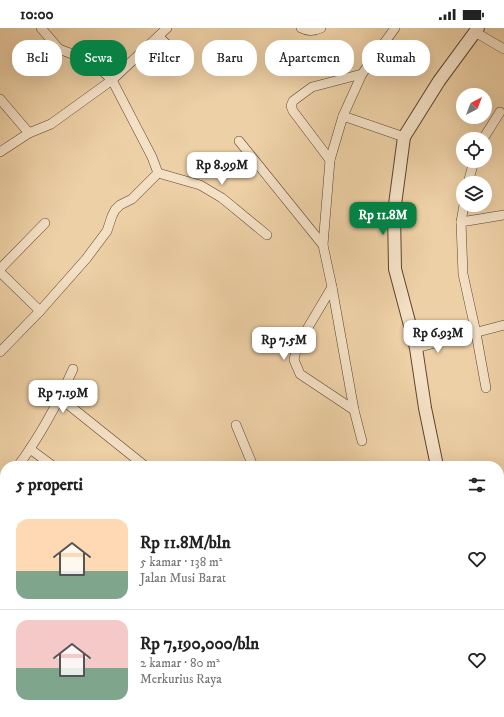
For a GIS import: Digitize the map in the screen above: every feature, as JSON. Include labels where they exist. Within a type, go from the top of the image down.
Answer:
[{"type":"street","points":[[41,28],[59,49],[94,62],[112,80],[152,157],[158,173]]},
{"type":"street","points":[[0,152],[29,133],[51,124],[112,80],[167,28]]},
{"type":"street","points":[[301,28],[308,31],[321,28]]},
{"type":"street","points":[[386,40],[395,28]]},
{"type":"street","points":[[436,461],[425,408],[416,348],[395,269],[394,212],[404,137],[439,81],[476,30],[504,49]]},
{"type":"street","points":[[159,37],[162,40]]},
{"type":"street","points":[[362,74],[343,116],[330,160],[323,245],[354,410],[362,441]]},
{"type":"street","points":[[330,160],[293,111],[291,106],[292,101],[312,87],[362,74]]},
{"type":"street","points":[[0,99],[29,133]]},
{"type":"street","points":[[487,132],[500,112]]},
{"type":"street","points":[[343,116],[404,137]]},
{"type":"street","points":[[239,141],[323,245]]},
{"type":"street","points":[[158,173],[200,185],[222,198],[267,235]]},
{"type":"street","points":[[0,352],[40,311],[86,259],[107,231],[115,210],[120,205],[132,200],[158,173]]},
{"type":"street","points":[[463,212],[461,222],[463,274],[486,388]]},
{"type":"street","points":[[461,222],[504,214]]},
{"type":"street","points":[[40,311],[0,271],[45,222]]},
{"type":"street","points":[[332,287],[297,346],[294,360],[300,374],[354,410]]},
{"type":"street","points":[[416,348],[504,325]]},
{"type":"street","points":[[22,461],[30,450],[60,398],[73,370]]},
{"type":"street","points":[[60,398],[139,461]]},
{"type":"street","points":[[236,426],[251,461]]},
{"type":"street","points":[[30,450],[46,461]]}]
